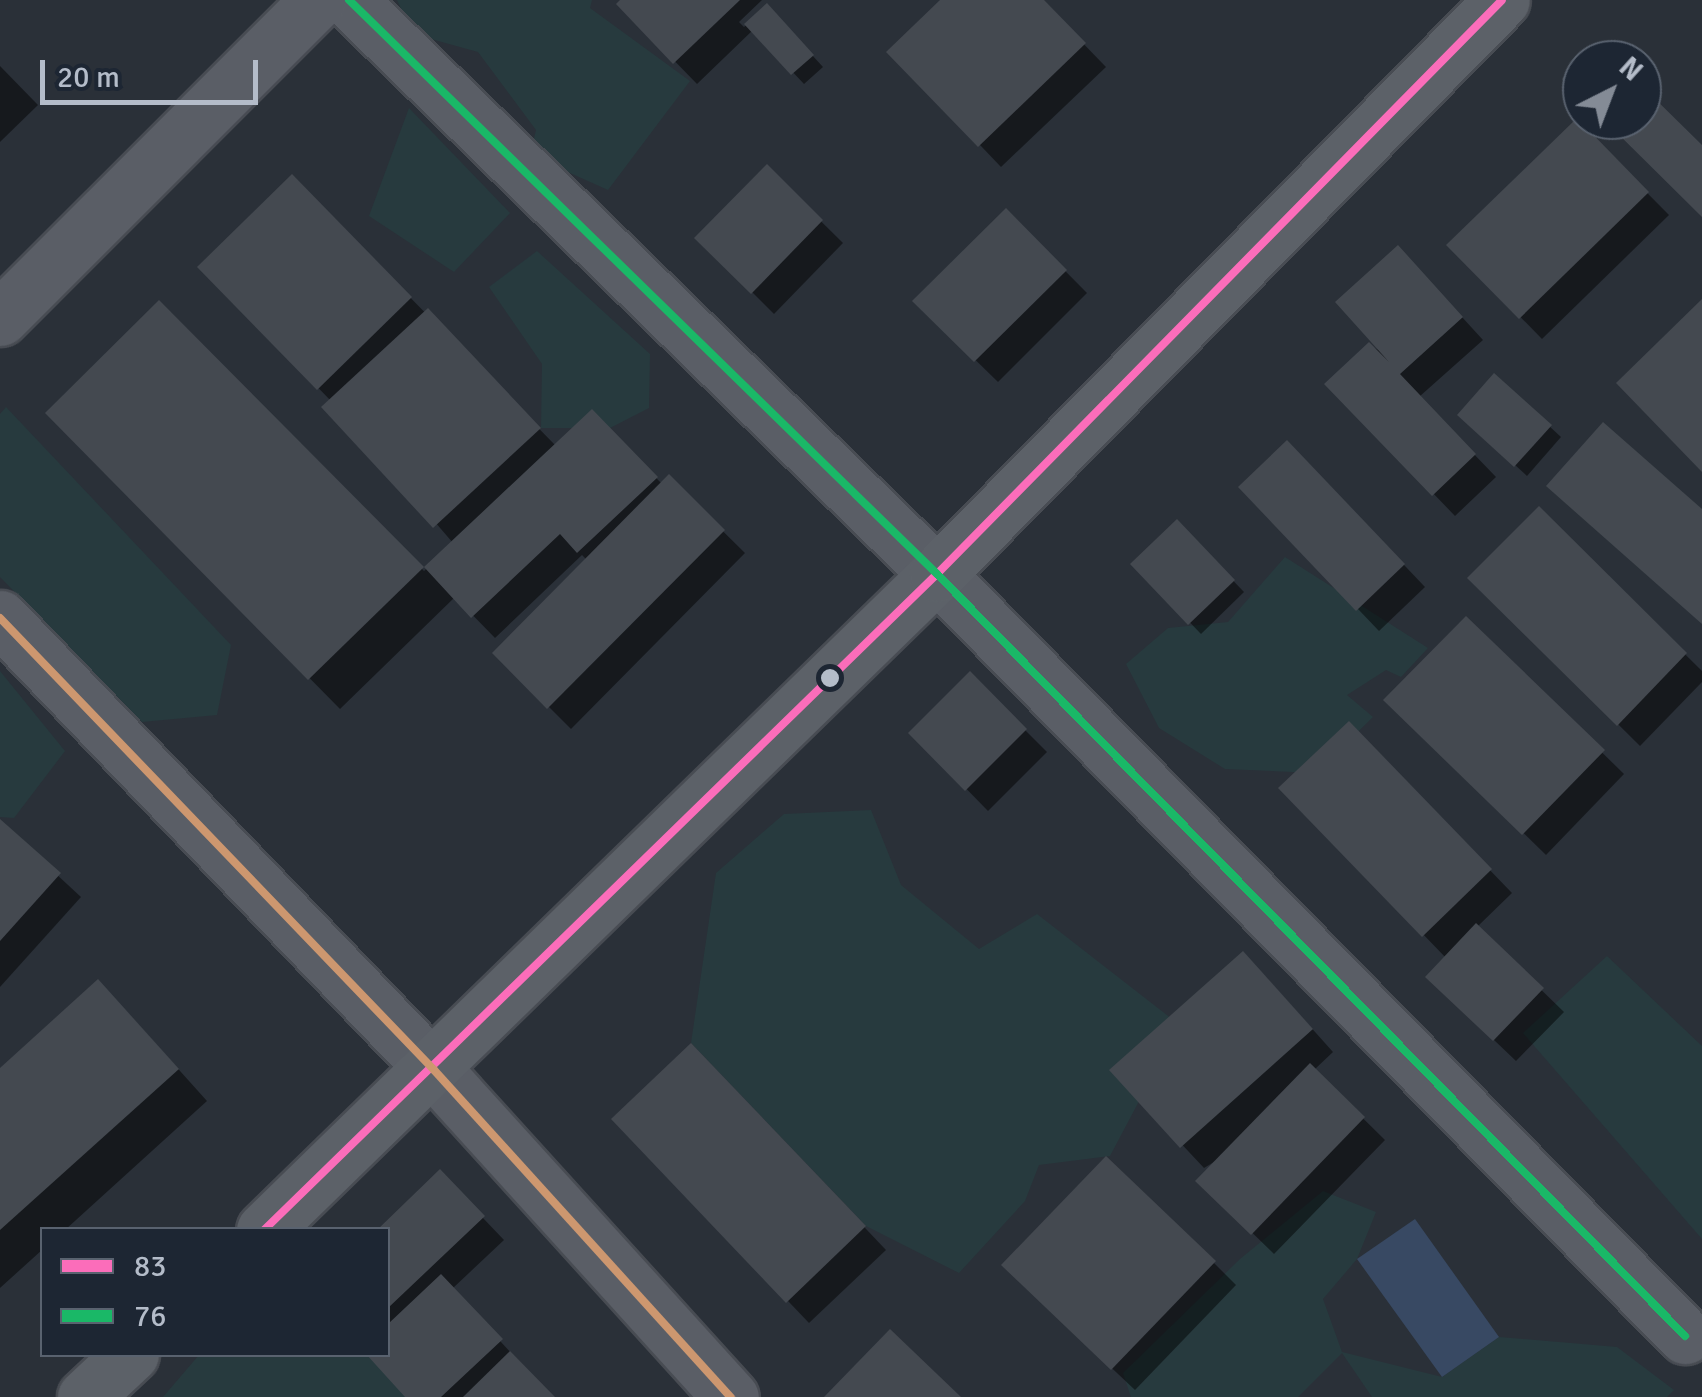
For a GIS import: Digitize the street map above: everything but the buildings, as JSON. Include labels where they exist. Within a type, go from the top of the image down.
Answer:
[{"type":"main road","points":[[267,1227],[434,1070],[938,574],[1502,0]]},
{"type":"main road","points":[[86,1397],[128,1357]]},
{"type":"street","points":[[0,318],[318,0]]},
{"type":"street","points":[[350,0],[938,574],[1686,1336]]},
{"type":"street","points":[[0,618],[434,1070],[731,1397]]},
{"type":"green space","points":[[397,0],[592,0],[590,8],[690,81],[608,190],[530,155],[536,130],[478,52],[413,34]]},
{"type":"green space","points":[[409,108],[510,213],[454,272],[369,216]]},
{"type":"green space","points":[[537,251],[650,354],[649,408],[610,428],[541,428],[542,364],[489,287]]},
{"type":"green space","points":[[6,407],[231,645],[217,715],[142,722],[0,577],[0,414]]},
{"type":"green space","points":[[1285,557],[1428,648],[1401,677],[1386,670],[1347,695],[1373,717],[1316,773],[1225,769],[1159,728],[1126,664],[1168,628],[1228,622]]},
{"type":"green space","points":[[0,671],[65,751],[14,818],[0,817]]},
{"type":"green space","points":[[871,810],[901,885],[979,949],[1037,914],[1190,1033],[1146,1088],[1110,1156],[1039,1165],[1025,1201],[959,1273],[866,1226],[691,1043],[716,873],[784,814]]},
{"type":"green space","points":[[1607,956],[1702,1046],[1702,1239],[1523,1033]]},
{"type":"green space","points":[[1323,1191],[1376,1212],[1357,1259],[1323,1299],[1342,1352],[1442,1377],[1499,1337],[1617,1347],[1674,1390],[1667,1397],[1372,1397],[1342,1353],[1298,1397],[1131,1397],[1123,1373],[1240,1259]]},
{"type":"green space","points":[[390,1326],[416,1347],[423,1397],[163,1397],[197,1357],[390,1357]]},
{"type":"water","points":[[1415,1219],[1499,1337],[1442,1377],[1357,1259]]},
{"type":"transit line","name":"76","points":[[349,0],[937,574],[1685,1336]]},
{"type":"transit line","name":"83","points":[[267,1227],[937,574],[1502,0]]},
{"type":"transit line","points":[[0,618],[434,1070],[731,1397]]}]
